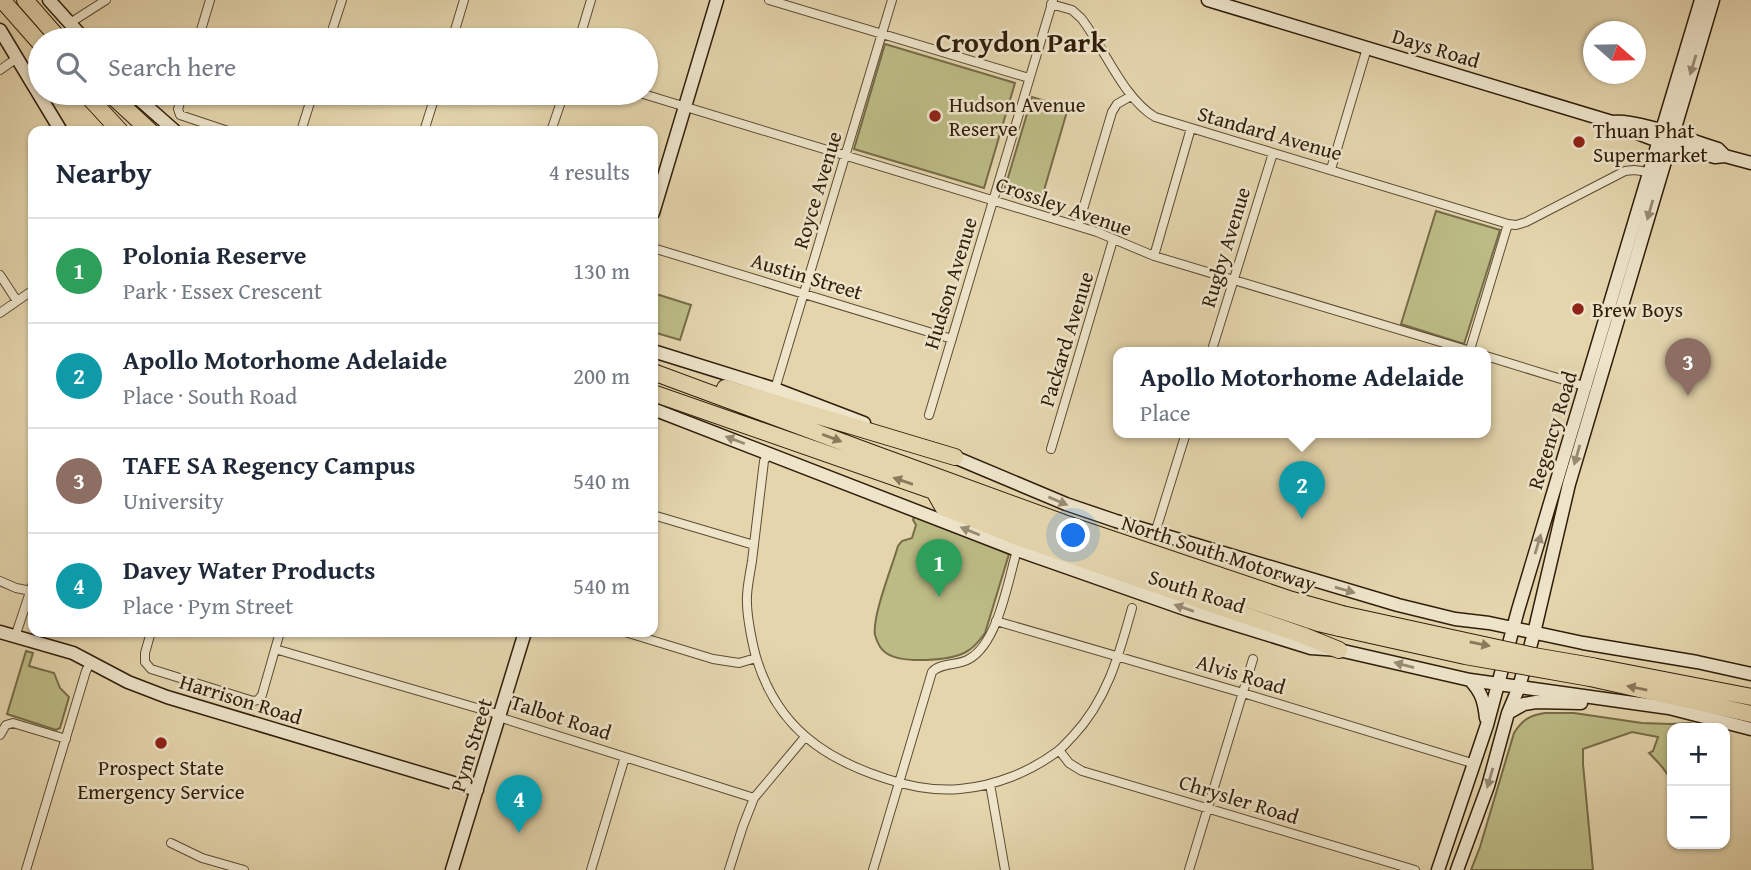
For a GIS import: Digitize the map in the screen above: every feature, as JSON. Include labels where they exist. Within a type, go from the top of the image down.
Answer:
[{"type":"highway","points":[[2,0],[28,29]]},
{"type":"highway","points":[[25,0],[50,28]]},
{"type":"highway","points":[[96,105],[115,126]]},
{"type":"highway","points":[[122,105],[145,126]]},
{"type":"highway","name":"North South Motorway","points":[[658,374],[1088,531],[1292,600],[1340,621],[1465,656],[1751,697]]},
{"type":"highway","points":[[674,379],[710,383],[955,457]]},
{"type":"highway","name":"North South Motorway","points":[[658,395],[1318,623],[1340,621]]},
{"type":"highway","points":[[934,491],[943,507],[1020,538],[1339,650]]},
{"type":"highway","name":"North South Motorway","points":[[1591,672],[1751,714]]},
{"type":"main road","points":[[49,0],[74,28]]},
{"type":"main road","points":[[658,196],[717,0]]},
{"type":"main road","name":"Days Road","points":[[1208,0],[1612,122],[1621,129],[1718,149],[1725,156],[1751,163]]},
{"type":"main road","name":"Regency Road","points":[[1438,870],[1488,725],[1518,610],[1591,388],[1665,138],[1701,0]]},
{"type":"main road","name":"Regency Road","points":[[1457,870],[1488,786],[1534,633],[1591,388],[1650,170],[1665,138],[1713,0]]},
{"type":"main road","points":[[0,30],[28,76]]},
{"type":"main road","points":[[45,105],[58,126]]},
{"type":"main road","points":[[146,105],[169,126]]},
{"type":"main road","name":"Days Road","points":[[1612,122],[1621,121],[1665,138]]},
{"type":"main road","points":[[1636,133],[1649,150],[1650,170]]},
{"type":"main road","name":"South Road","points":[[658,353],[775,389],[955,457],[1066,504],[1398,605],[1455,619],[1489,623],[1751,674]]},
{"type":"main road","name":"South Road","points":[[658,410],[1017,550],[1188,610],[1311,648],[1339,650],[1499,685],[1669,708],[1751,729]]},
{"type":"main road","points":[[1545,581],[1550,594],[1545,617],[1549,634],[1565,639]]},
{"type":"main road","points":[[1489,623],[1499,623],[1518,610]]},
{"type":"main road","name":"Harrison Road","points":[[0,632],[73,653],[128,682],[167,697],[477,790]]},
{"type":"main road","name":"Pym Street","points":[[452,870],[524,637]]},
{"type":"main road","points":[[1470,680],[1482,695],[1488,725]]},
{"type":"main road","points":[[1508,713],[1524,704],[1536,702],[1669,708]]},
{"type":"street","points":[[70,23],[106,0]]},
{"type":"street","points":[[202,28],[211,0]]},
{"type":"street","points":[[333,28],[342,0]]},
{"type":"street","points":[[456,28],[464,0]]},
{"type":"street","points":[[583,28],[591,0]]},
{"type":"street","points":[[769,0],[1029,78]]},
{"type":"street","name":"Royce Avenue","points":[[775,389],[891,0]]},
{"type":"street","name":"Hudson Avenue","points":[[929,415],[1052,2]]},
{"type":"street","name":"Standard Avenue","points":[[1052,2],[1072,10],[1082,18],[1132,96],[1154,117],[1508,224],[1526,222],[1625,171],[1650,170]]},
{"type":"street","points":[[1331,169],[1367,48]]},
{"type":"street","points":[[0,70],[17,58]]},
{"type":"street","points":[[1078,226],[1112,112],[1117,104],[1132,96]]},
{"type":"street","name":"Crossley Avenue","points":[[658,98],[1078,226],[1154,256],[1455,347]]},
{"type":"street","points":[[179,105],[178,109],[182,116],[213,126]]},
{"type":"street","points":[[302,126],[309,105]]},
{"type":"street","points":[[426,126],[432,105]]},
{"type":"street","points":[[553,126],[560,105]]},
{"type":"street","points":[[1154,256],[1191,128]]},
{"type":"street","name":"Rugby Avenue","points":[[1213,347],[1273,152]]},
{"type":"street","points":[[1473,347],[1508,224]]},
{"type":"street","name":"Packard Avenue","points":[[1051,449],[1113,240]]},
{"type":"street","name":"Austin Street","points":[[658,249],[952,338]]},
{"type":"street","points":[[0,275],[17,301]]},
{"type":"street","points":[[0,313],[28,293]]},
{"type":"street","points":[[1491,358],[1591,388]]},
{"type":"street","points":[[1155,533],[1184,438]]},
{"type":"street","points":[[769,453],[764,461],[747,603],[756,658],[767,687],[786,717],[805,737],[859,771],[900,783],[944,789],[989,784],[1023,772],[1059,750],[1091,714],[1109,681],[1132,608]]},
{"type":"street","points":[[658,516],[754,545]]},
{"type":"street","points":[[873,870],[933,672],[936,667],[967,661],[990,637],[1017,550]]},
{"type":"street","points":[[0,581],[16,588],[28,587]]},
{"type":"street","points":[[15,637],[28,599]]},
{"type":"street","name":"Alvis Road","points":[[996,621],[1475,764]]},
{"type":"street","points":[[150,637],[145,662],[151,669],[253,701],[258,700],[264,688],[279,637]]},
{"type":"street","points":[[641,637],[713,659],[739,663],[756,658]]},
{"type":"street","name":"Talbot Road","points":[[275,649],[494,713],[754,798]]},
{"type":"street","points":[[1189,870],[1253,659]]},
{"type":"street","points":[[26,870],[91,661]]},
{"type":"street","points":[[0,735],[6,725],[13,723],[66,739]]},
{"type":"street","points":[[730,870],[754,798],[805,737]]},
{"type":"street","name":"Chrysler Road","points":[[1059,750],[1069,763],[1082,771],[1415,870]]},
{"type":"street","points":[[591,870],[625,757]]},
{"type":"street","points":[[989,784],[1005,870]]},
{"type":"street","points":[[172,844],[202,858],[244,870]]},
{"type":"shaded area","name":"Hudson Avenue Reserve","points":[[885,44],[1015,83],[984,188],[854,149]]},
{"type":"shaded area","points":[[1032,97],[1068,108],[1040,204],[1007,195],[1004,191]]},
{"type":"shaded area","points":[[1436,211],[1500,230],[1464,344],[1401,324]]},
{"type":"shaded area","points":[[658,295],[691,305],[680,340],[658,333]]},
{"type":"shaded area","points":[[915,515],[1009,554],[985,633],[972,648],[949,658],[914,660],[893,656],[884,651],[875,635],[876,616],[898,546],[902,541],[912,538],[916,525],[913,520]]},
{"type":"shaded area","points":[[26,651],[33,653],[29,666],[54,673],[60,688],[69,697],[60,728],[56,730],[7,714]]},
{"type":"shaded area","points":[[1574,713],[1667,724],[1667,775],[1649,753],[1653,751],[1658,737],[1632,732],[1583,749],[1593,870],[1471,870],[1514,733],[1527,719],[1535,715]]},
{"type":"place","name":"Hudson Avenue Reserve","points":[[935,116]]},
{"type":"place","name":"Thuan Phat Supermarket","points":[[1579,142]]},
{"type":"place","name":"Brew Boys","points":[[1578,309]]},
{"type":"place","name":"TAFE SA Regency Campus","points":[[1688,396]]},
{"type":"place","name":"Apollo Motorhome Adelaide","points":[[1302,519]]},
{"type":"place","name":"Polonia Reserve","points":[[939,597]]},
{"type":"place","name":"Prospect State Emergency Service","points":[[161,743]]},
{"type":"place","name":"Davey Water Products","points":[[519,833]]},
{"type":"district","name":"Croydon Park","points":[[1021,41]]}]
